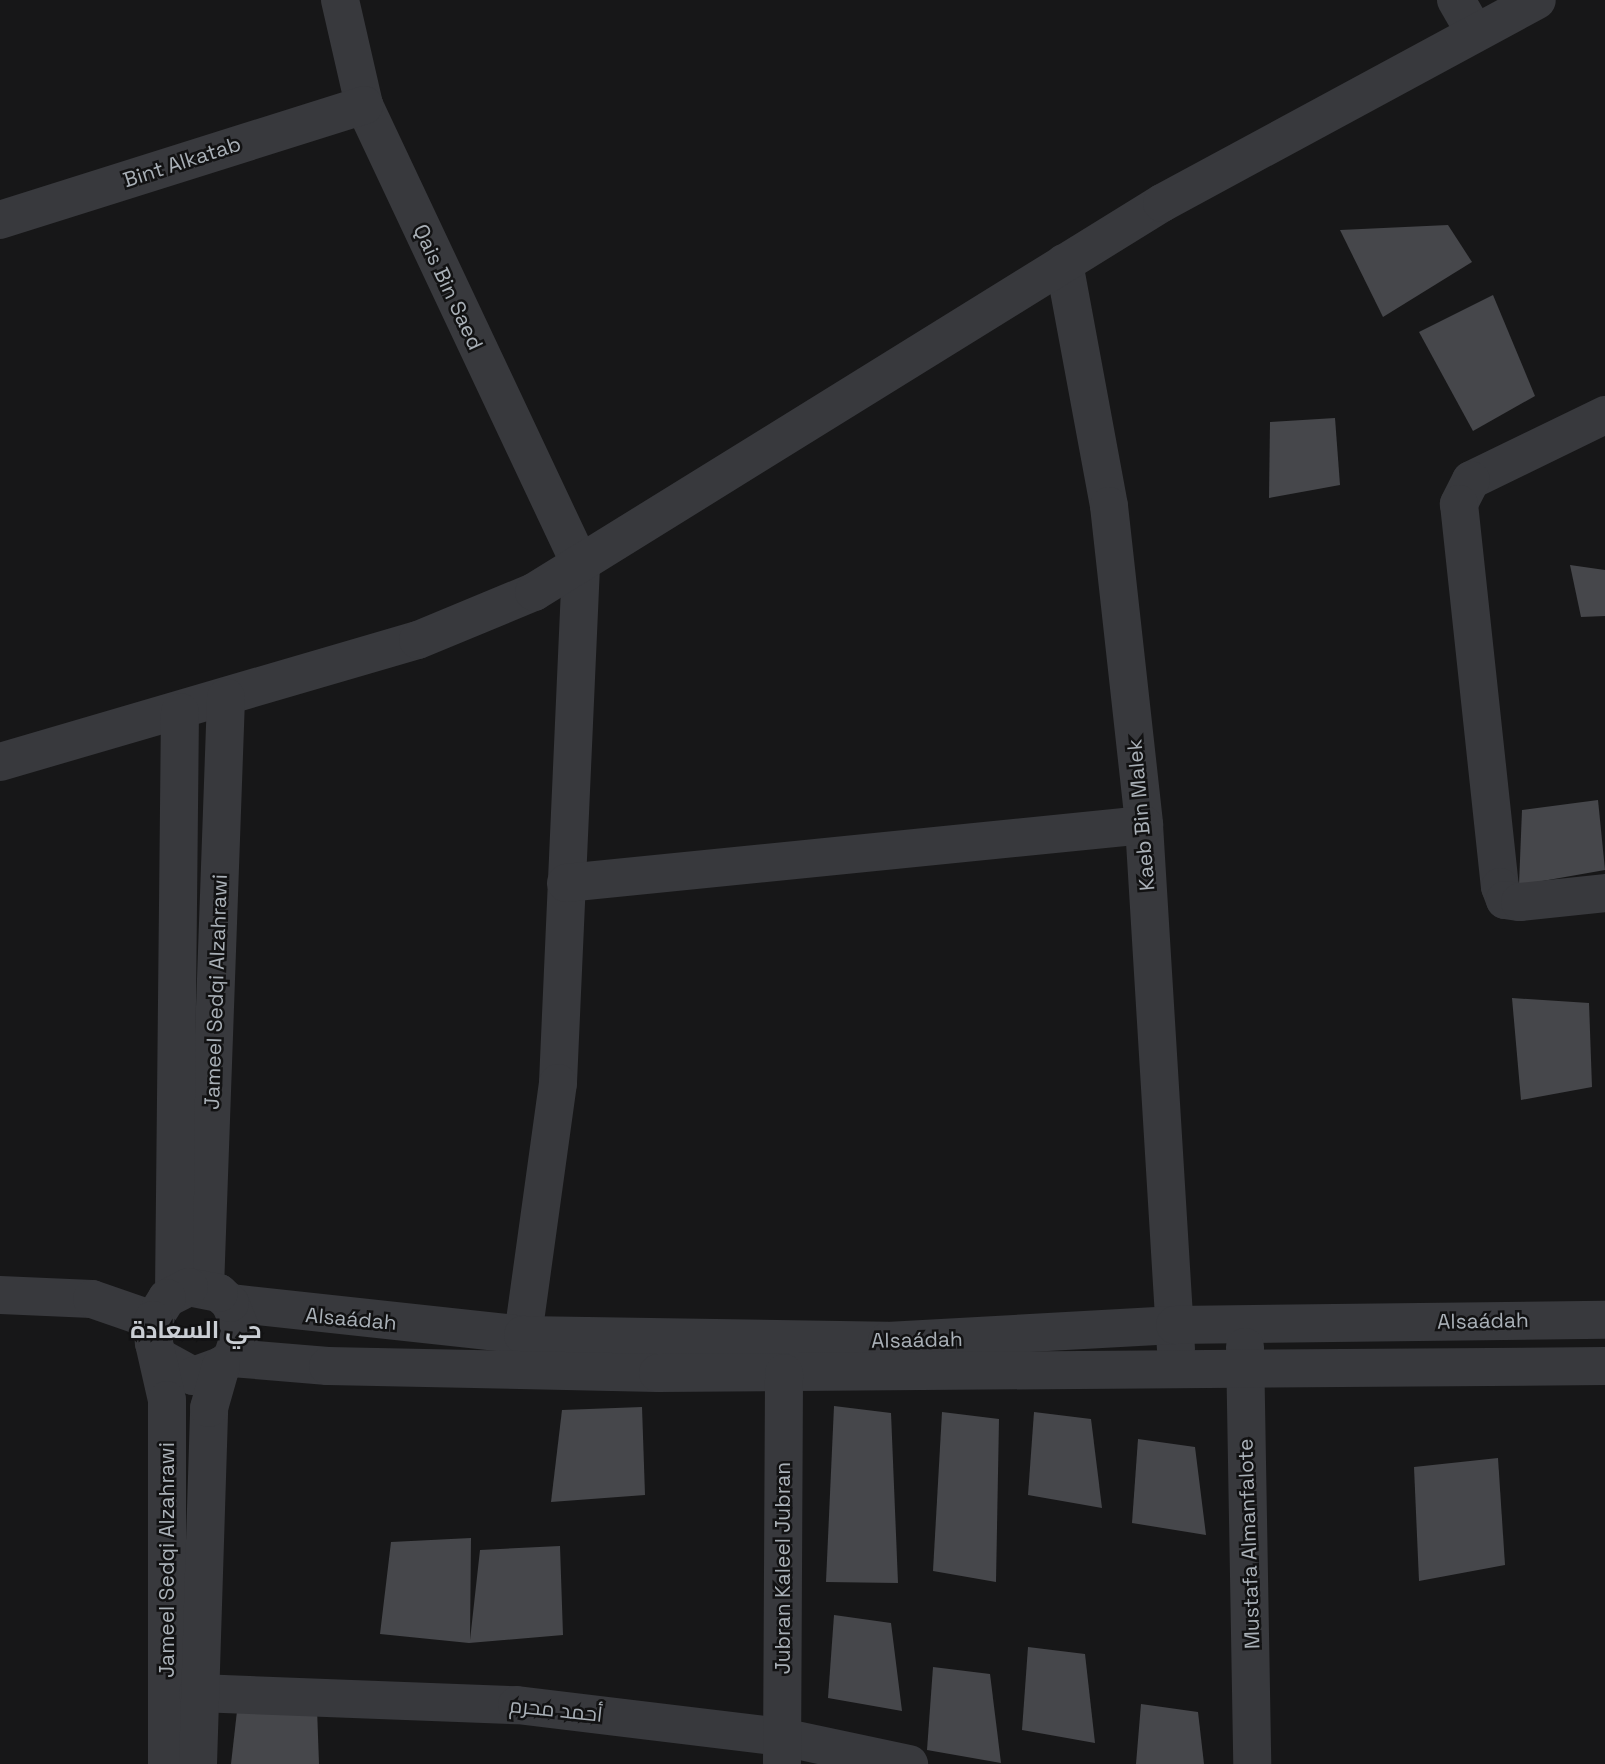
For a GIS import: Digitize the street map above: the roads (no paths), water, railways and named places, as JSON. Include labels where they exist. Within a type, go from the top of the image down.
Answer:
[{"type":"street","name":"Qais Bin Saed","points":[[340,0],[364,105],[581,566]]},
{"type":"street","points":[[0,762],[180,712],[418,640],[496,610],[581,566],[1464,15],[1537,0]]},
{"type":"street","name":"Bint Alkatab","points":[[0,220],[364,105]]},
{"type":"street","name":"Kaeb Bin Malek","points":[[1064,263],[1109,506],[1144,825],[1178,1371]]},
{"type":"street","points":[[1605,415],[1471,480],[1459,504],[1505,900],[1605,892]]},
{"type":"street","points":[[523,1335],[558,1083],[581,566]]},
{"type":"street","name":"Jameel Sedqi Alzahrawi","points":[[167,1764],[167,1400],[159,1357],[191,1301],[226,697]]},
{"type":"street","name":"Jameel Sedqi Alzahrawi","points":[[180,712],[191,1301]]},
{"type":"street","points":[[566,883],[1144,825]]},
{"type":"street","name":"Alsaádah","points":[[0,1295],[191,1301],[523,1335],[887,1341],[1175,1325],[1605,1320]]},
{"type":"street","name":"Jameel Sedqi Alzahrawi","points":[[191,1301],[241,1330],[209,1408],[198,1693],[198,1764]]},
{"type":"street","name":"Mustafa Almanfalote","points":[[1247,1324],[1244,1372],[1252,1764]]},
{"type":"street","name":"Alsaádah","points":[[159,1357],[193,1376],[226,1362],[784,1373],[1244,1372],[1605,1366]]},
{"type":"street","name":"Jubran Kaleel Jubran","points":[[782,1751],[784,1373]]},
{"type":"street","name":"أحمد محرم","points":[[198,1693],[517,1705],[782,1751],[909,1764]]},
{"type":"district","name":"حي السعادة","points":[[196,1330]]}]
